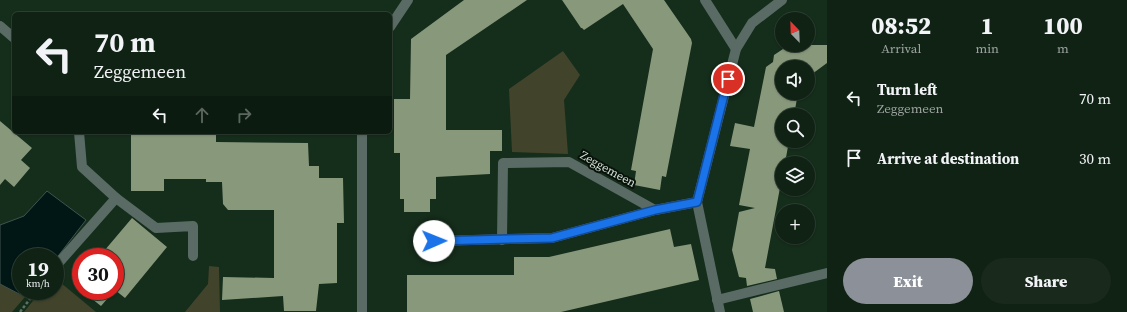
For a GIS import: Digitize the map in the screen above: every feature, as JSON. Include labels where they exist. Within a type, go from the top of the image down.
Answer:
[{"type":"street","points":[[392,23],[408,0]]},
{"type":"street","points":[[705,0],[736,49]]},
{"type":"street","points":[[720,312],[697,202],[736,49],[752,23],[782,0]]},
{"type":"street","points":[[0,26],[12,36]]},
{"type":"street","points":[[79,134],[82,167],[116,198],[156,228],[193,226],[193,256]]},
{"type":"street","points":[[362,134],[362,312]]},
{"type":"street","name":"Zeggemeen","points":[[502,240],[503,163],[569,162],[655,210]]},
{"type":"street","points":[[64,257],[116,198]]},
{"type":"street","points":[[434,241],[552,238],[655,210],[697,202]]},
{"type":"street","points":[[717,300],[827,274]]},
{"type":"path","points":[[20,312],[29,300]]},
{"type":"green space","points":[[563,51],[580,75],[564,100],[568,154],[512,152],[509,89]]},
{"type":"green space","points":[[209,266],[219,267],[220,312],[185,312],[208,284]]},
{"type":"green space","points":[[0,284],[12,290],[12,300],[22,300],[12,312],[0,312]]},
{"type":"green space","points":[[64,285],[72,292],[72,300],[82,300],[96,312],[24,312],[34,300],[64,300]]},
{"type":"shaded area","points":[[47,191],[86,220],[64,248],[12,248],[12,290],[0,284],[0,225],[24,216]]},
{"type":"building","points":[[464,0],[527,0],[446,55],[446,130],[502,130],[502,151],[490,151],[490,174],[436,177],[436,199],[430,199],[430,212],[404,212],[404,199],[400,199],[400,153],[394,153],[394,99],[410,99],[411,39]]},
{"type":"building","points":[[562,0],[664,0],[691,39],[692,43],[666,177],[662,176],[660,190],[634,185],[636,171],[631,170],[653,49],[623,4],[584,30],[581,28]]},
{"type":"building","points":[[815,45],[827,45],[827,63],[815,72],[815,60],[775,60],[775,100],[797,100],[795,108],[775,108],[775,148],[788,148],[786,156],[775,156],[775,196],[778,196],[777,204],[775,204],[775,214],[765,268],[775,269],[777,279],[747,286],[746,278],[739,277],[732,250],[739,212],[755,208],[739,205],[750,149],[730,146],[735,123],[754,127],[766,67],[773,62],[774,55],[778,52],[815,52]]},
{"type":"building","points":[[0,121],[12,131],[12,134],[15,134],[32,148],[21,160],[30,168],[14,187],[5,179],[0,185]]},
{"type":"building","points":[[131,134],[216,134],[216,142],[308,143],[309,166],[319,166],[319,178],[343,178],[344,223],[337,223],[337,283],[319,284],[316,311],[284,311],[283,296],[222,300],[223,277],[274,278],[274,210],[228,210],[223,204],[222,182],[206,182],[206,179],[164,179],[164,191],[131,191]]},
{"type":"building","points":[[132,218],[167,247],[125,298],[124,248],[107,248]]},
{"type":"building","points":[[670,229],[674,247],[691,244],[699,280],[561,312],[407,312],[407,275],[514,275],[514,257],[549,257]]},
{"type":"building","points":[[779,291],[784,312],[753,312],[750,299]]},
{"type":"building","points":[[93,300],[106,300],[101,306]]},
{"type":"route","points":[[434,241],[552,238],[655,210],[697,202],[728,79]]}]
